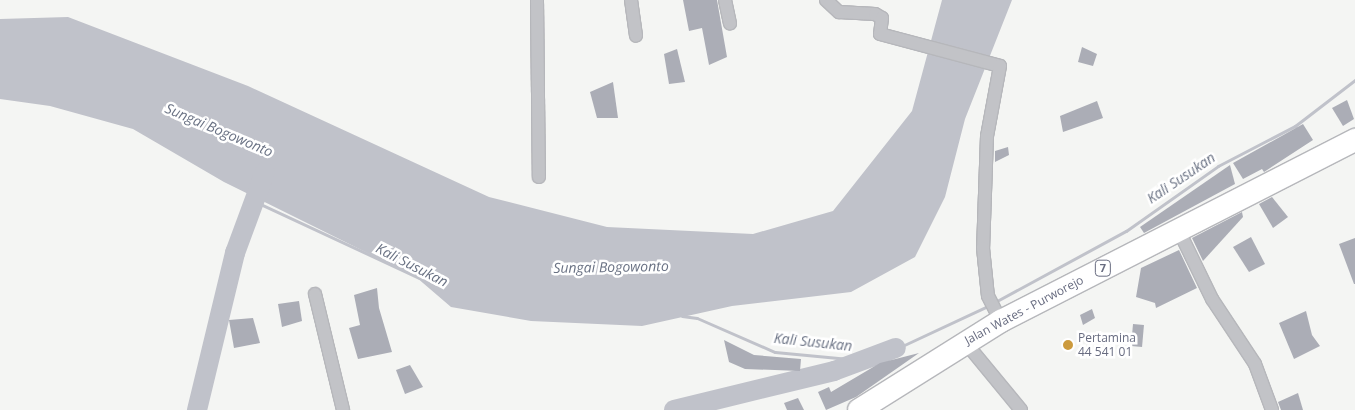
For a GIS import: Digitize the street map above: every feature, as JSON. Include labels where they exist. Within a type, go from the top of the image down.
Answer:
[{"type":"highway","name":"Jalan Wates - Purworejo","points":[[859,410],[964,342],[998,316],[1179,231],[1355,140]]},
{"type":"street","points":[[537,0],[539,177]]},
{"type":"street","points":[[631,0],[636,36]]},
{"type":"street","points":[[725,0],[730,24]]},
{"type":"street","points":[[826,0],[839,12],[875,14],[882,18],[880,34],[993,62],[1001,69],[987,136],[983,248],[988,296],[998,316]]},
{"type":"street","points":[[1179,231],[1212,299],[1255,364],[1272,410]]},
{"type":"street","points":[[315,294],[343,410]]},
{"type":"street","points":[[964,342],[1021,410]]},
{"type":"water","name":"Sungai Bogowonto","points":[[942,0],[1012,0],[965,119],[945,197],[915,257],[851,292],[732,306],[642,326],[531,321],[451,307],[416,277],[224,182],[133,129],[50,106],[0,99],[0,19],[68,17],[248,86],[489,197],[607,227],[753,234],[833,211],[912,111]]},
{"type":"building","points":[[683,0],[717,0],[727,57],[709,65],[702,28],[689,31]]},
{"type":"building","points":[[1082,47],[1097,54],[1093,66],[1078,62]]},
{"type":"building","points":[[677,49],[685,82],[669,84],[664,54]]},
{"type":"building","points":[[613,82],[618,118],[597,118],[590,92]]},
{"type":"building","points":[[1347,100],[1354,119],[1343,126],[1332,108]]},
{"type":"building","points":[[1097,101],[1103,118],[1063,132],[1060,116]]},
{"type":"building","points":[[1303,124],[1313,140],[1264,172],[1262,169],[1243,179],[1233,163]]},
{"type":"building","points":[[1008,147],[1009,155],[995,162],[995,151]]},
{"type":"building","points":[[1230,165],[1235,184],[1144,233],[1140,227]]},
{"type":"building","points":[[1272,197],[1288,217],[1273,228],[1259,204]]},
{"type":"building","points":[[1242,212],[1243,217],[1203,261],[1192,238]]},
{"type":"building","points":[[1251,237],[1265,264],[1249,272],[1233,247]]},
{"type":"building","points":[[1355,238],[1355,284],[1354,284],[1339,244]]},
{"type":"building","points":[[1179,250],[1197,288],[1156,308],[1155,303],[1136,297],[1141,268]]},
{"type":"building","points":[[377,288],[379,308],[392,352],[358,359],[349,328],[360,325],[354,295]]},
{"type":"building","points":[[299,301],[302,321],[282,327],[278,304]]},
{"type":"building","points":[[1092,309],[1095,318],[1083,325],[1080,315]]},
{"type":"building","points":[[1306,311],[1312,335],[1320,346],[1294,359],[1279,323]]},
{"type":"building","points":[[253,318],[260,343],[234,348],[229,320]]},
{"type":"building","points":[[1133,324],[1144,325],[1142,347],[1131,346]]},
{"type":"building","points":[[724,340],[754,355],[801,359],[800,371],[745,369],[729,362]]},
{"type":"building","points":[[919,353],[856,397],[826,410],[818,392],[829,387],[831,392],[880,363]]},
{"type":"building","points":[[410,365],[423,387],[405,394],[396,370]]},
{"type":"building","points":[[1298,393],[1303,410],[1281,410],[1278,402]]},
{"type":"building","points":[[798,398],[804,410],[787,410],[784,403]]},
{"type":"waterway","name":"Kali Susukan","points":[[995,302],[1126,231],[1218,166],[1295,126],[1355,80]]},
{"type":"waterway","points":[[197,410],[235,253],[265,172]]},
{"type":"waterway","name":"Kali Susukan","points":[[254,201],[419,278]]},
{"type":"waterway","name":"Kali Susukan","points":[[682,316],[697,318],[775,352],[849,359],[900,347],[990,305]]},
{"type":"waterway","points":[[674,410],[834,371],[896,348]]},
{"type":"place","name":"Pertamina 44 541 01","points":[[1068,345]]}]
